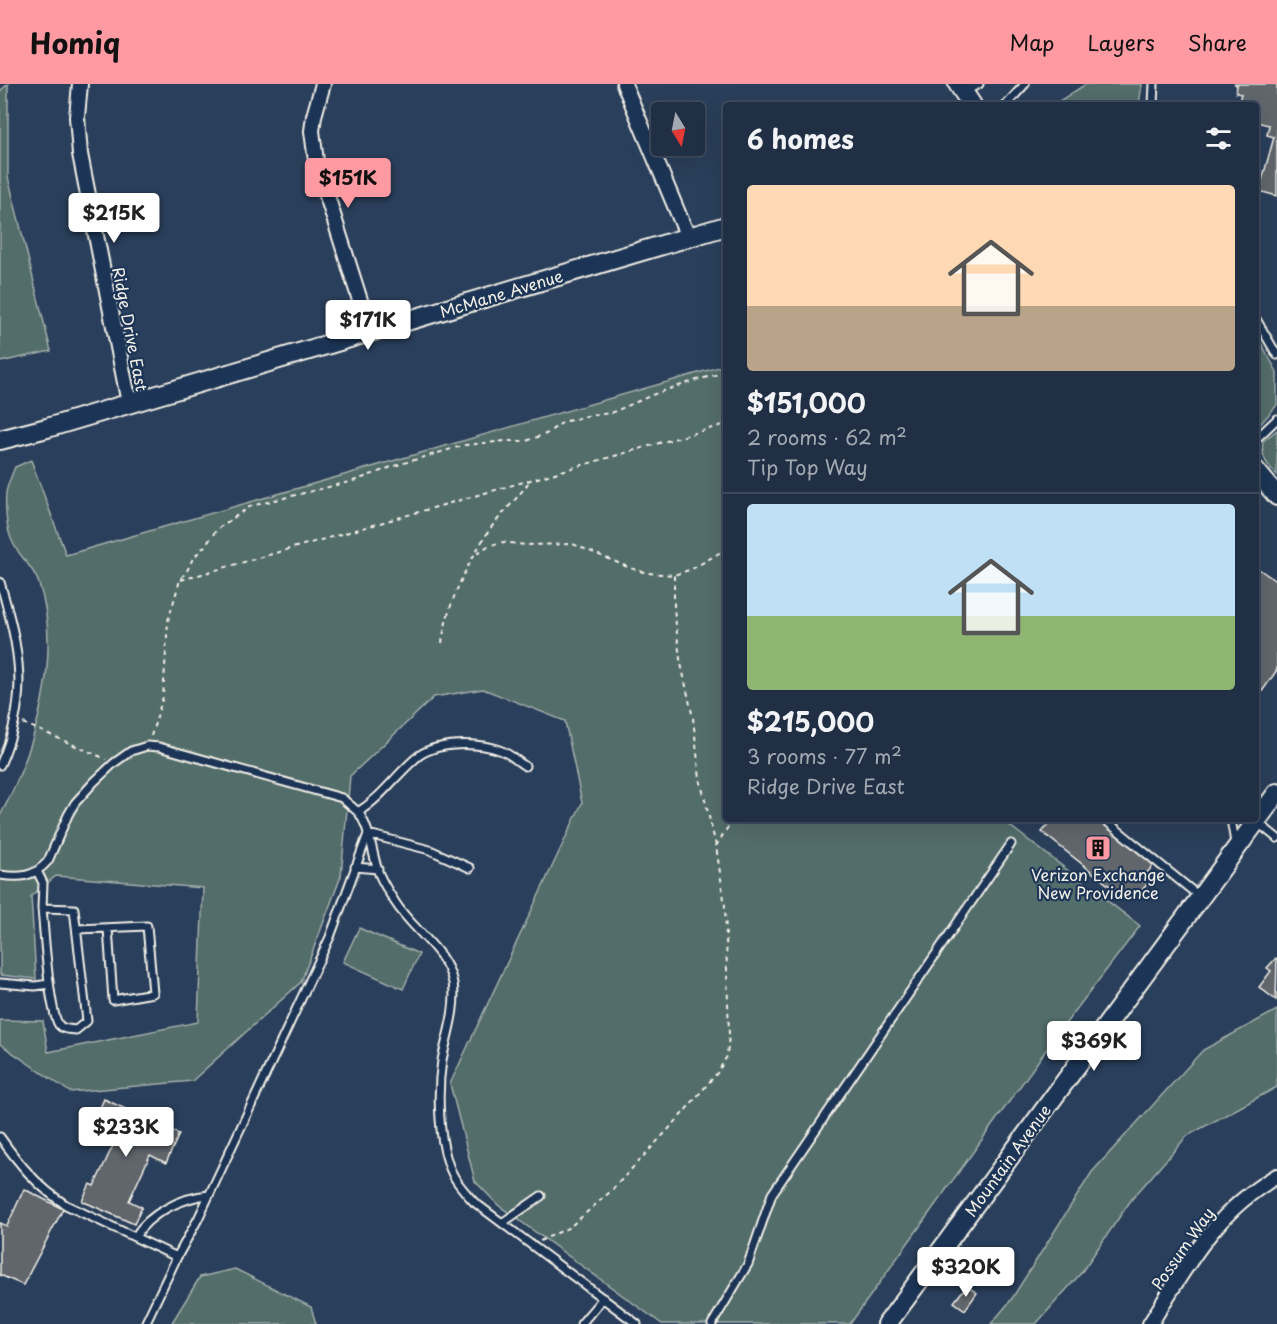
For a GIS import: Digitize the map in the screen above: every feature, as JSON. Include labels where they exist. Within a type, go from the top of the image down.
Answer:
[{"type":"street","name":"Ridge Drive East","points":[[80,84],[77,117],[80,154],[129,403]]},
{"type":"street","points":[[323,84],[312,131],[316,161],[370,332]]},
{"type":"street","points":[[624,84],[688,237]]},
{"type":"street","name":"McMane Avenue","points":[[0,440],[723,227]]},
{"type":"street","points":[[1259,482],[1277,496]]},
{"type":"street","name":"Mountain Avenue","points":[[1259,814],[1277,793]]},
{"type":"street","name":"Mountain Avenue","points":[[887,1324],[1236,849],[1253,822]]},
{"type":"street","name":"Possum Way","points":[[1150,1324],[1204,1240],[1229,1210],[1262,1184],[1277,1176]]},
{"type":"lane","points":[[1153,102],[1154,84]]},
{"type":"lane","points":[[1008,102],[1022,85]]},
{"type":"lane","points":[[1259,324],[1277,355]]},
{"type":"lane","points":[[1259,437],[1277,419]]},
{"type":"lane","points":[[0,582],[16,639],[20,691],[15,720],[0,765]]},
{"type":"lane","points":[[0,745],[5,753]]},
{"type":"lane","points":[[358,812],[370,805],[417,756],[441,746],[465,745],[502,751],[525,766]]},
{"type":"lane","points":[[0,874],[19,877],[32,875],[37,871],[48,861],[75,803],[114,763],[131,751],[147,746],[159,747],[342,798],[358,812],[365,824],[378,869],[396,904],[437,952],[452,982],[454,998],[440,1078],[441,1116],[446,1155],[452,1173],[474,1202],[638,1324]]},
{"type":"lane","points":[[1108,822],[1200,897]]},
{"type":"lane","points":[[1232,822],[1236,849]]},
{"type":"lane","points":[[1257,822],[1277,838]]},
{"type":"lane","points":[[146,1324],[330,937],[368,834]]},
{"type":"lane","points":[[368,834],[430,850],[470,868]]},
{"type":"lane","points":[[712,1324],[748,1264],[772,1194],[1011,844]]},
{"type":"lane","points":[[355,867],[378,869]]},
{"type":"lane","points":[[37,871],[43,883],[42,908],[49,984],[57,1022],[63,1029],[76,1030],[87,1021],[74,909],[42,908]]},
{"type":"lane","points":[[77,929],[147,926],[153,993],[113,1000],[108,928]]},
{"type":"lane","points":[[0,983],[35,986],[49,984]]},
{"type":"lane","points":[[0,1137],[28,1174],[66,1205],[177,1257]]},
{"type":"lane","points":[[135,1237],[147,1221],[195,1196],[209,1195]]},
{"type":"lane","points":[[502,1223],[541,1196]]},
{"type":"lane","points":[[581,1324],[603,1298]]},
{"type":"path","points":[[147,746],[163,697],[168,621],[180,580],[193,558],[206,546],[217,529],[251,506],[357,480],[394,466],[465,445],[526,441],[546,434],[563,423],[587,416],[611,413],[657,393],[723,373]]},
{"type":"path","points":[[180,580],[723,425]]},
{"type":"path","points":[[442,643],[445,621],[463,575],[490,529],[518,499],[531,480]]},
{"type":"path","points":[[477,552],[502,542],[526,545],[573,544],[630,568],[647,573],[674,575],[692,569],[723,551]]},
{"type":"path","points":[[532,1245],[570,1227],[611,1191],[677,1120],[718,1072],[727,1056],[729,1035],[725,906],[716,846],[700,779],[693,718],[680,658],[674,609],[674,575]]},
{"type":"path","points":[[15,720],[114,763]]},
{"type":"path","points":[[716,846],[731,822]]},
{"type":"green space","points":[[8,84],[8,177],[51,351],[0,362],[0,91]]},
{"type":"green space","points":[[1086,84],[1142,84],[1139,102],[1058,102]]},
{"type":"green space","points":[[1259,339],[1277,372],[1277,405],[1259,426]]},
{"type":"green space","points":[[723,366],[723,822],[1005,822],[1140,926],[1056,1036],[850,1324],[662,1324],[498,1205],[475,1181],[450,1084],[582,803],[565,721],[483,689],[434,697],[350,776],[341,876],[301,982],[192,1081],[70,1092],[0,1044],[0,1020],[43,1021],[48,1052],[198,1022],[203,888],[56,876],[31,896],[36,979],[0,975],[0,816],[13,790],[34,732],[47,670],[48,639],[45,609],[38,581],[16,548],[7,525],[6,493],[15,467],[31,460],[66,555]]},
{"type":"green space","points":[[1277,430],[1277,475],[1265,460],[1263,441]]},
{"type":"green space","points":[[359,928],[419,954],[403,989],[343,962]]},
{"type":"green space","points":[[1277,1010],[1277,1087],[1187,1136],[1131,1200],[1081,1273],[1036,1324],[991,1324],[1011,1300],[1092,1172],[1203,1050]]},
{"type":"green space","points":[[235,1269],[311,1307],[316,1324],[171,1324],[200,1277]]},
{"type":"building","points":[[1235,84],[1277,84],[1277,196],[1259,191],[1274,137],[1267,135],[1269,125],[1259,123],[1259,102],[1239,102],[1241,94],[1236,93]]},
{"type":"building","points":[[1259,569],[1277,582],[1277,670],[1259,696]]},
{"type":"building","name":"Verizon Exchange New Providence","points":[[1050,822],[1101,822],[1154,864],[1147,873],[1152,878],[1139,894],[1134,890],[1126,899],[1042,832]]},
{"type":"building","points":[[1276,958],[1276,1000],[1259,987],[1271,971],[1267,968]]},
{"type":"building","points":[[104,1099],[179,1134],[166,1163],[150,1155],[129,1201],[142,1207],[134,1224],[82,1201],[90,1184],[94,1186],[116,1139],[91,1128]]},
{"type":"building","points":[[24,1189],[63,1209],[23,1285],[0,1275],[0,1223],[7,1226]]},
{"type":"building","points":[[968,1287],[977,1293],[965,1310],[954,1302]]},
{"type":"place","name":"Verizon Exchange New Providence","points":[[1098,848]]}]
